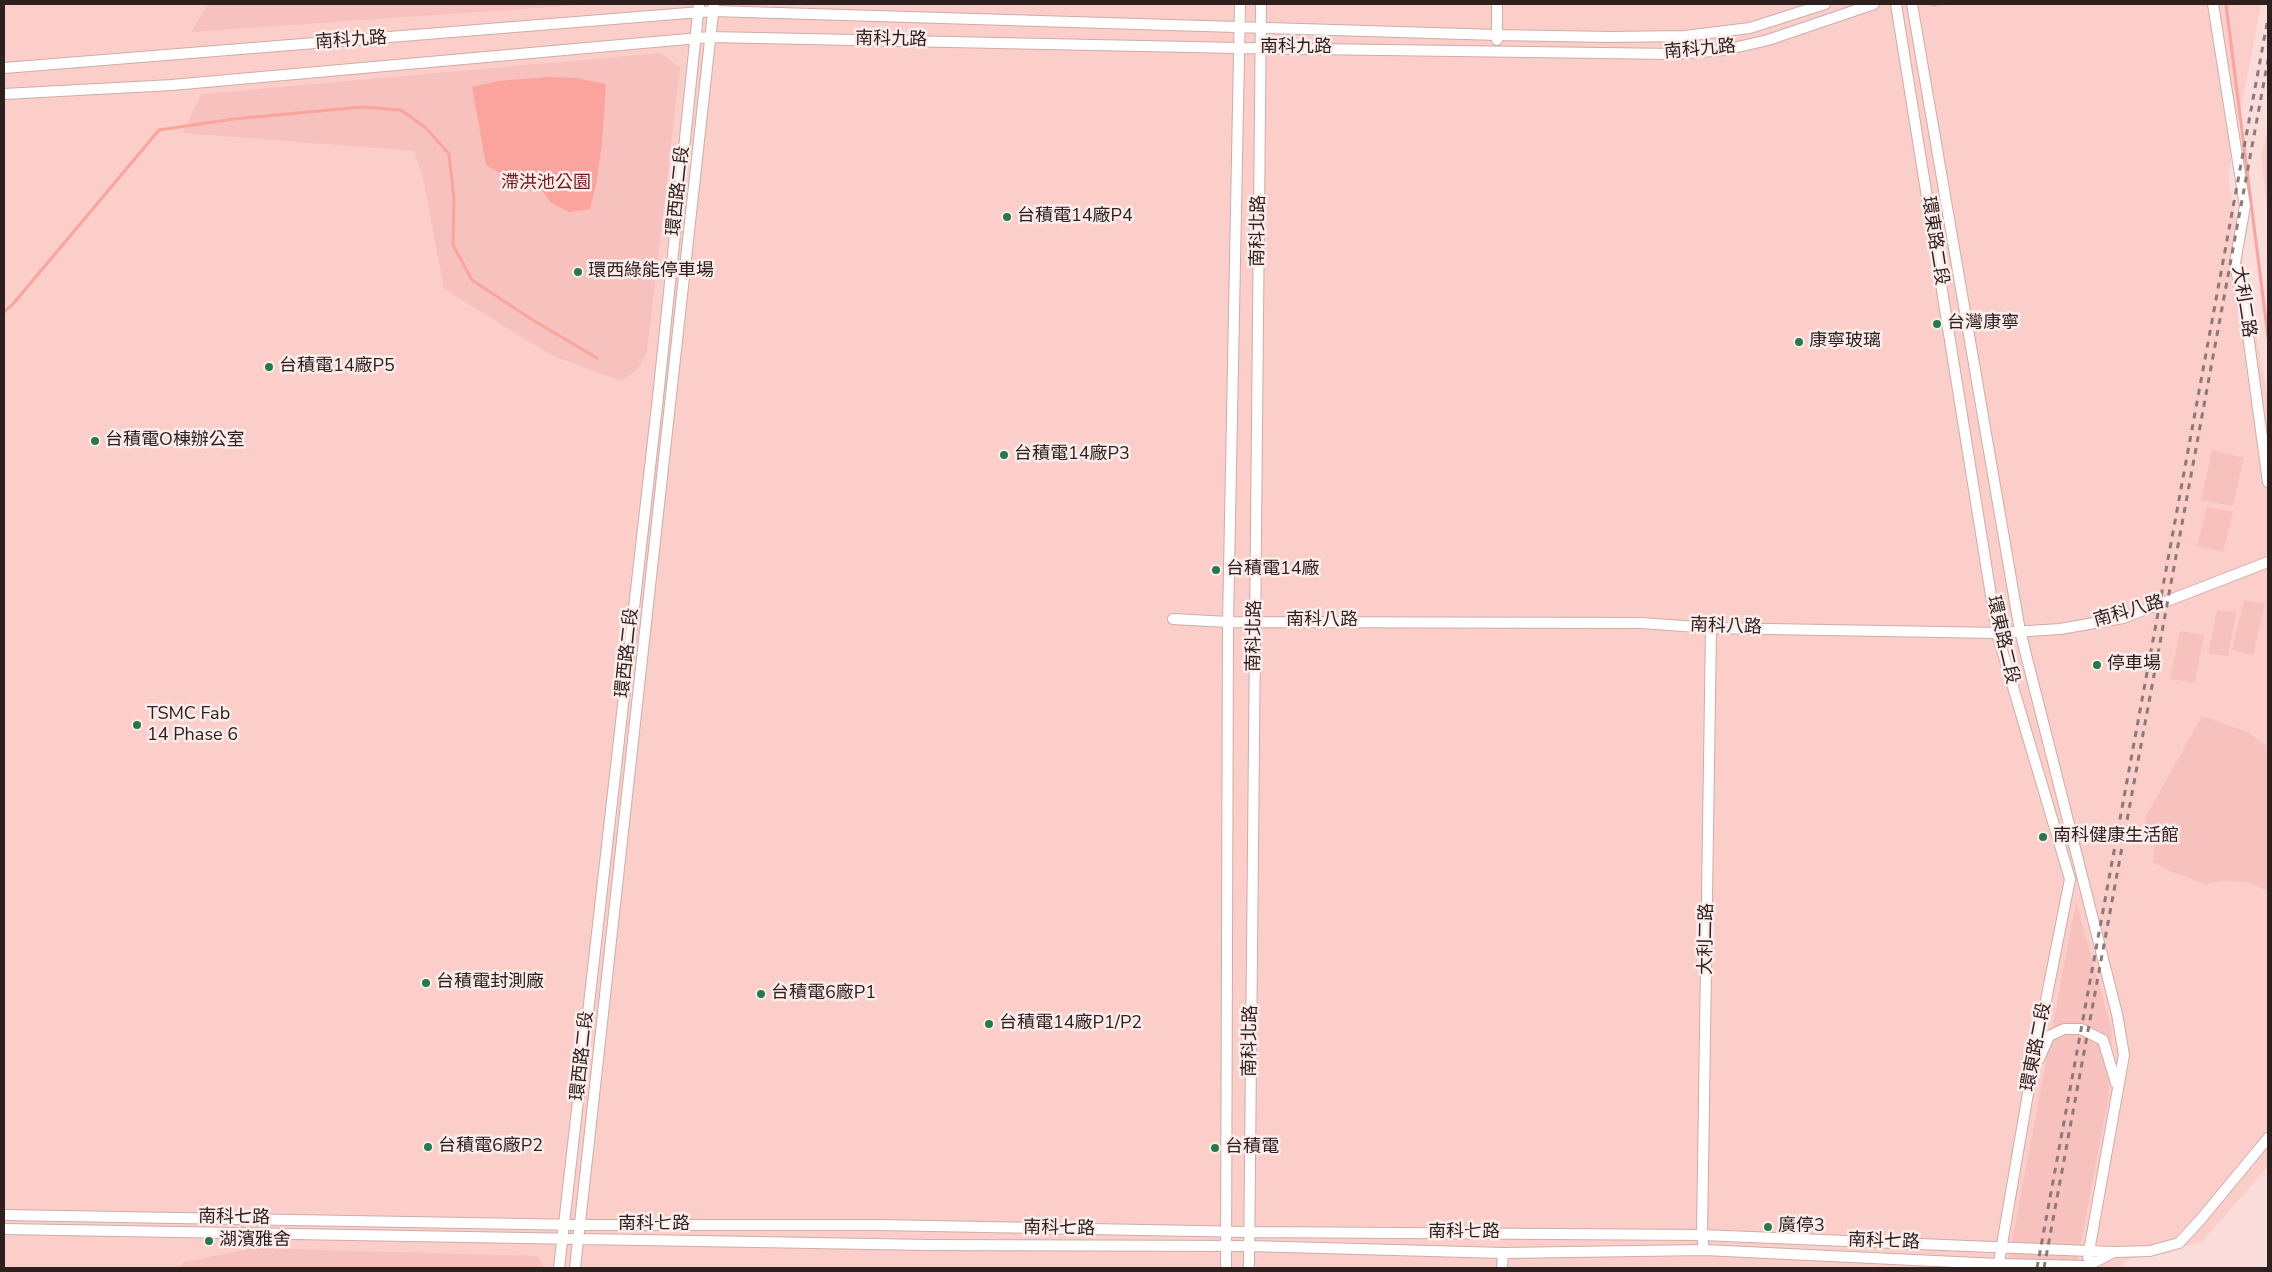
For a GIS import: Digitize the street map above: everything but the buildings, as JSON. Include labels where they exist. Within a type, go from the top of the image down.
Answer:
[{"type":"street","name":"南科北路","points":[[1226,1268],[1228,622],[1240,4]]},
{"type":"street","name":"南科北路","points":[[1249,1268],[1261,4]]},
{"type":"street","points":[[1496,50],[1497,4]]},
{"type":"street","name":"南科九路","points":[[4,68],[714,8],[1260,28],[1610,37],[1702,34],[1750,28],[1825,4]]},
{"type":"street","name":"南科九路","points":[[4,94],[172,85],[710,37],[1238,48],[1496,50],[1664,54],[1725,50],[1768,40],[1874,4]]},
{"type":"street","name":"大利二路","points":[[2213,4],[2245,206],[2235,263],[2247,327],[2268,482]]},
{"type":"street","name":"環西路二段","points":[[579,1240],[714,8]]},
{"type":"street","name":"環東路二段","points":[[1913,8],[2020,631],[2118,1014],[2124,1055],[2087,1267]]},
{"type":"street","name":"環西路二段","points":[[559,1268],[659,388],[698,9]]},
{"type":"street","name":"環東路二段","points":[[1897,11],[1998,633],[2070,879],[2031,1076],[1998,1266]]},
{"type":"street","name":"南科八路","points":[[1173,619],[1228,622],[1255,620],[1641,623],[1711,628],[1998,633],[2060,630],[2123,618],[2268,562]]},
{"type":"street","name":"大利二路","points":[[1704,1250],[1702,1235],[1711,628]]},
{"type":"street","points":[[2031,1076],[2049,1036],[2064,1030],[2081,1029],[2103,1040],[2118,1089]]},
{"type":"street","name":"南科七路","points":[[4,1215],[581,1225],[879,1226],[1249,1232],[1702,1235],[2114,1252],[2150,1251],[2179,1243],[2268,1138]]},
{"type":"street","name":"南科七路","points":[[4,1229],[285,1232],[562,1240],[929,1245],[1249,1246],[1503,1253],[1704,1250],[1998,1266],[2087,1267],[2114,1252]]},
{"type":"street","points":[[575,1268],[579,1240]]},
{"type":"street","points":[[1502,1268],[1503,1253]]},
{"type":"shaded area","points":[[4,4],[2261,4],[2228,176],[2268,401],[2268,1166],[2202,1242],[2125,1260],[2123,1268],[4,1268]]},
{"type":"shaded area","points":[[548,77],[576,78],[606,84],[602,143],[597,180],[590,209],[569,212],[551,203],[539,186],[500,173],[486,165],[472,87],[498,81]]},
{"type":"shaded area","points":[[2268,130],[2268,215],[2261,157]]},
{"type":"green space","points":[[208,4],[593,4],[191,32]]},
{"type":"green space","name":"滯洪池公園","points":[[661,53],[680,68],[647,352],[637,370],[621,381],[551,355],[444,289],[423,178],[414,151],[182,133],[202,94]]},
{"type":"green space","points":[[2212,450],[2244,458],[2233,506],[2201,500]]},
{"type":"green space","points":[[2207,507],[2233,512],[2223,552],[2197,546]]},
{"type":"green space","points":[[2244,600],[2265,604],[2253,655],[2232,650]]},
{"type":"green space","points":[[2217,610],[2236,612],[2228,656],[2208,654]]},
{"type":"green space","points":[[2180,631],[2204,635],[2195,683],[2170,679]]},
{"type":"green space","points":[[2202,716],[2248,732],[2268,747],[2268,891],[2248,882],[2223,881],[2205,884],[2170,871],[2153,862],[2155,844],[2146,837],[2145,818]]},
{"type":"green space","points":[[2076,902],[2112,1031],[2108,1100],[2076,1268],[2007,1268]]},
{"type":"green space","points":[[255,1248],[537,1256],[544,1268],[178,1268],[184,1262]]},
{"type":"waterway","points":[[1933,5],[1937,4]]},
{"type":"waterway","points":[[2226,4],[2268,337]]},
{"type":"waterway","points":[[4,312],[13,304],[159,130],[234,119],[362,107],[401,110],[426,128],[449,154],[454,200],[453,245],[472,280],[531,319],[597,358]]},
{"type":"railway","points":[[2037,1268],[2268,18]]},
{"type":"railway","points":[[2044,1268],[2268,60]]},
{"type":"place","name":"台積電14廠P4","points":[[1007,217]]},
{"type":"place","name":"環西綠能停車場","points":[[578,272]]},
{"type":"place","name":"台灣康寧","points":[[1937,324]]},
{"type":"place","name":"康寧玻璃","points":[[1799,342]]},
{"type":"place","name":"台積電14廠P5","points":[[269,367]]},
{"type":"place","name":"台積電O棟辦公室","points":[[95,441]]},
{"type":"place","name":"台積電14廠P3","points":[[1004,455]]},
{"type":"place","name":"台積電14廠","points":[[1216,570]]},
{"type":"place","name":"停車場","points":[[2097,665]]},
{"type":"place","name":"TSMC Fab 14 Phase 6","points":[[137,725]]},
{"type":"place","name":"南科健康生活館","points":[[2043,837]]},
{"type":"place","name":"台積電封測廠","points":[[426,983]]},
{"type":"place","name":"台積電6廠P1","points":[[761,994]]},
{"type":"place","name":"台積電14廠P1/P2","points":[[989,1024]]},
{"type":"place","name":"台積電6廠P2","points":[[428,1147]]},
{"type":"place","name":"台積電","points":[[1215,1148]]},
{"type":"place","name":"廣停3","points":[[1768,1227]]},
{"type":"place","name":"湖濱雅舍","points":[[209,1241]]}]
